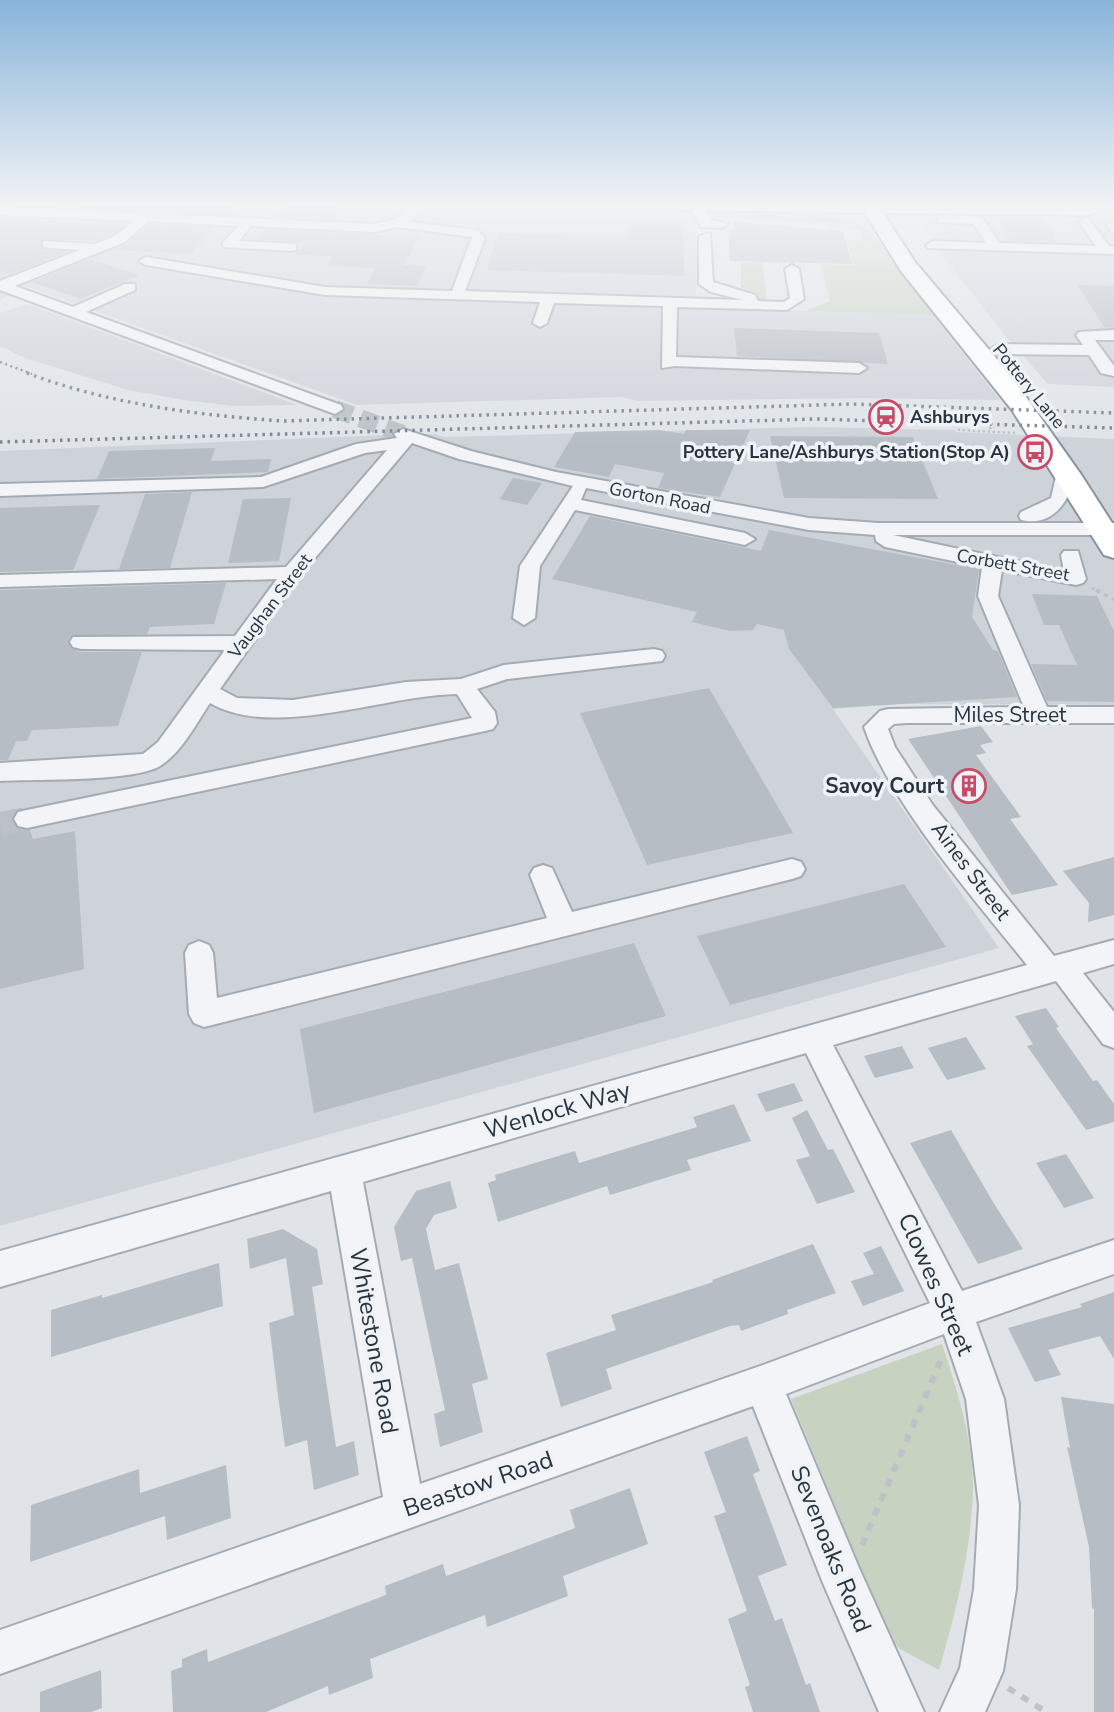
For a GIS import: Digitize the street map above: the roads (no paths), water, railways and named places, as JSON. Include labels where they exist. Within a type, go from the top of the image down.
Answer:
[{"type":"highway","name":"Pottery Lane","points":[[935,285],[969,337],[1019,401],[1066,472],[1107,527]]},
{"type":"highway","name":"Pottery Lane","points":[[947,285],[1061,423]]},
{"type":"street","points":[[289,285],[325,291],[787,306],[797,299],[795,285]]},
{"type":"street","points":[[457,295],[461,285]]},
{"type":"street","points":[[540,323],[546,285]]},
{"type":"street","points":[[707,285],[712,288],[737,291],[750,298],[751,305]]},
{"type":"street","points":[[1,286],[335,409]]},
{"type":"street","points":[[74,312],[130,287]]},
{"type":"street","points":[[7,304],[30,296]]},
{"type":"street","points":[[670,303],[668,363],[859,368]]},
{"type":"street","points":[[1114,335],[1084,335],[1107,370],[1114,371]]},
{"type":"street","points":[[999,349],[1094,350]]},
{"type":"street","points":[[0,490],[263,482],[362,448],[404,437]]},
{"type":"street","name":"Gorton Road","points":[[404,437],[465,455],[582,483],[809,524],[878,529],[1107,527]]},
{"type":"street","name":"Vaughan Street","points":[[0,772],[127,766],[149,761],[166,748],[292,573],[404,437]]},
{"type":"street","points":[[1028,516],[1052,508],[1063,497],[1066,472]]},
{"type":"street","points":[[524,618],[530,566],[582,483]]},
{"type":"street","points":[[569,503],[745,539]]},
{"type":"street","name":"Gorton Road","points":[[922,529],[1028,516],[1107,527]]},
{"type":"street","name":"Corbett Street","points":[[878,529],[885,540],[892,543],[1076,579],[1071,555]]},
{"type":"street","name":"Corbett Street","points":[[922,529],[929,550]]},
{"type":"street","points":[[993,563],[988,596],[1039,715]]},
{"type":"street","points":[[0,580],[292,573]]},
{"type":"street","points":[[80,642],[242,643]]},
{"type":"street","points":[[207,692],[234,706],[294,709],[429,684],[463,686],[504,671],[654,656]]},
{"type":"street","points":[[27,819],[485,723],[483,712],[463,686]]},
{"type":"street","name":"Miles Street","points":[[907,715],[1114,715]]},
{"type":"street","name":"Aines Street","points":[[907,715],[888,717],[876,727],[884,752],[970,872],[1055,968]]},
{"type":"street","points":[[199,954],[204,1014],[792,869]]},
{"type":"street","points":[[543,875],[564,925]]},
{"type":"street","name":"Wenlock Way","points":[[0,1269],[1114,952]]},
{"type":"street","points":[[1055,968],[1114,1035]]},
{"type":"street","name":"Clowes Street","points":[[813,1037],[954,1312],[985,1399],[999,1505],[995,1589],[981,1671],[962,1712]]},
{"type":"street","name":"Whitestone Road","points":[[344,1171],[405,1510]]},
{"type":"street","name":"Beastow Road","points":[[0,1651],[763,1384],[954,1312],[1114,1257]]},
{"type":"street","name":"Sevenoaks Road","points":[[763,1384],[844,1583],[902,1712]]},
{"type":"tunnel","points":[[335,409],[403,434]]},
{"type":"tunnel","points":[[0,824],[27,819]]},
{"type":"railway","points":[[0,362],[32,374]]},
{"type":"railway","points":[[27,373],[89,393],[121,400],[218,415],[283,421],[852,404],[1114,413]]},
{"type":"railway","points":[[0,442],[816,419],[1114,428]]},
{"type":"place","name":"Ashburys","points":[[886,417]]},
{"type":"place","name":"Pottery Lane/Ashburys Station(Stop A)","points":[[1035,452]]},
{"type":"place","name":"Savoy Court","points":[[969,786]]}]
